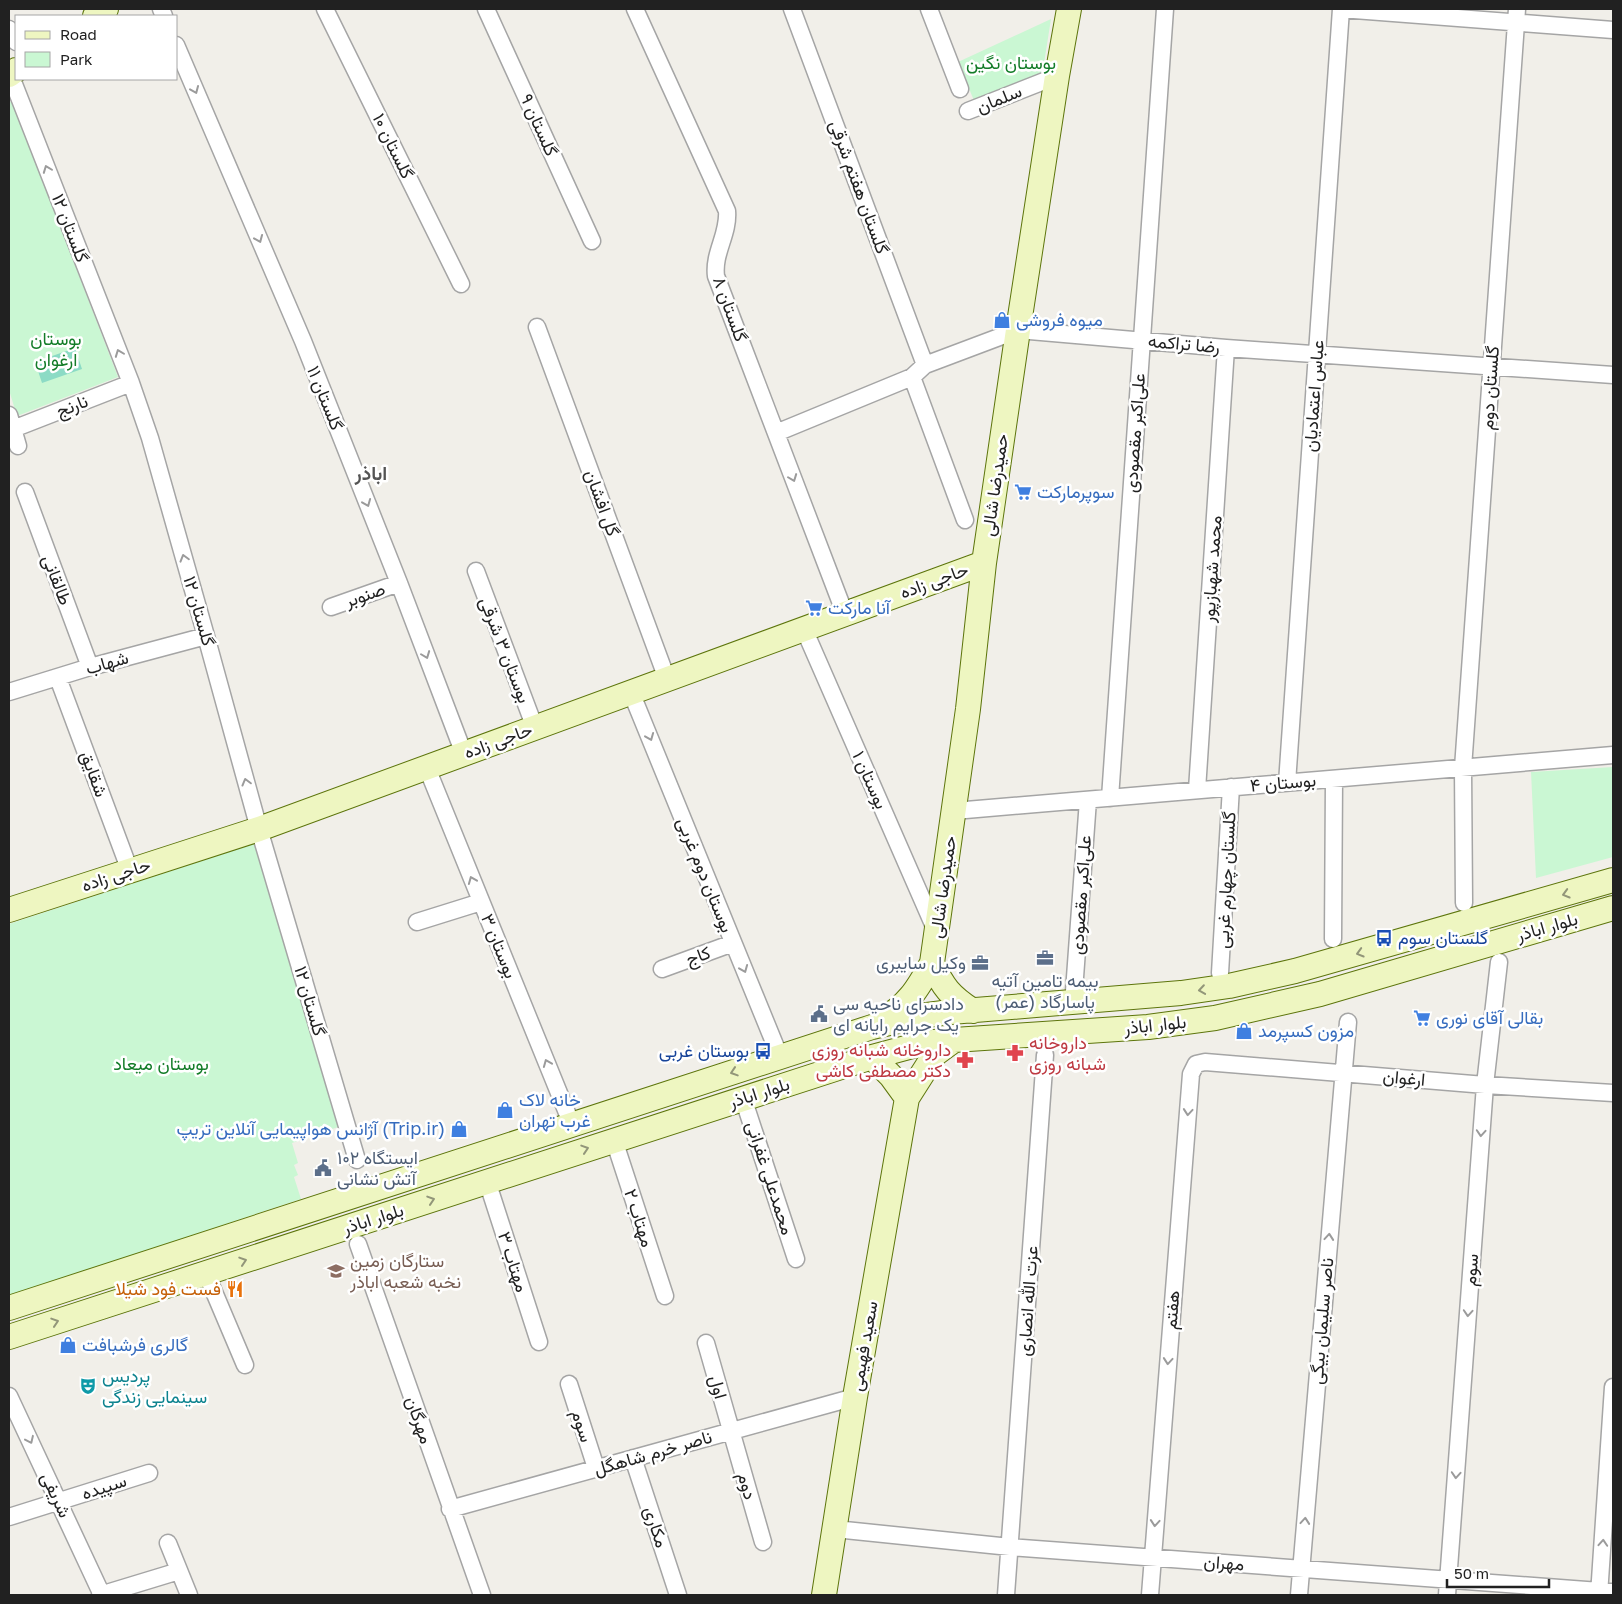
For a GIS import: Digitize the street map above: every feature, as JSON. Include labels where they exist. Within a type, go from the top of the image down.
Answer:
[{"type":"main road","name":"حمیدرضا شالی","points":[[932,963],[968,709],[984,563],[1018,330],[1069,9]]},
{"type":"main road","name":"حاجی زاده","points":[[9,910],[259,829],[984,563]]},
{"type":"main road","name":"بلوار اباذر","points":[[9,1308],[872,1027],[919,1016],[1181,993],[1229,986],[1295,971],[1613,880]]},
{"type":"main road","name":"بلوار اباذر","points":[[9,1337],[743,1098],[872,1057],[924,1043],[1148,1027],[1215,1018],[1320,994],[1613,908]]},
{"type":"main road","points":[[932,963],[941,982],[955,999],[973,1010]]},
{"type":"main road","points":[[872,1027],[897,1011],[918,989],[932,963]]},
{"type":"main road","points":[[872,1057],[891,1076],[907,1098],[936,1054],[954,1040]]},
{"type":"main road","name":"سعید فهیمی","points":[[824,1595],[855,1397],[907,1098]]},
{"type":"street","name":"گلستان ۱۰","points":[[325,9],[461,284]]},
{"type":"street","name":"گلستان ۹","points":[[486,9],[592,242]]},
{"type":"street","name":"گلستان ٨","points":[[635,9],[728,211],[728,222],[715,264],[716,276],[845,614]]},
{"type":"street","name":"گلستان هفتم شرقی","points":[[792,9],[925,365]]},
{"type":"street","name":"سلمان","points":[[929,9],[960,89]]},
{"type":"street","name":"علی‌اکبر مقصودی","points":[[1110,798],[1165,9]]},
{"type":"street","points":[[1341,9],[1516,16],[1613,30]]},
{"type":"street","name":"عباس اعتمادیان","points":[[1287,783],[1341,9]]},
{"type":"street","name":"گلستان دوم","points":[[1464,903],[1462,768],[1516,16]]},
{"type":"street","points":[[9,29],[15,40]]},
{"type":"street","name":"گلستان ۱۱","points":[[178,50],[303,341],[399,583],[464,754]]},
{"type":"street","name":"گلستان ۱۲","points":[[12,73],[131,383],[150,438],[259,829],[357,1160]]},
{"type":"street","name":"سلمان","points":[[968,112],[1057,76]]},
{"type":"street","name":"گل افشان","points":[[537,327],[667,679]]},
{"type":"street","name":"رضا تراکمه","points":[[776,433],[912,378],[925,365],[1018,330],[1226,348],[1613,375]]},
{"type":"street","name":"محمد شهبازپور","points":[[1197,790],[1226,348]]},
{"type":"street","points":[[912,378],[965,520]]},
{"type":"street","name":"نارنج","points":[[11,422],[131,383]]},
{"type":"street","points":[[11,422],[18,446]]},
{"type":"street","name":"طالقانی","points":[[25,492],[90,667]]},
{"type":"street","name":"بوستان ۳ شرقی","points":[[476,571],[535,728]]},
{"type":"street","name":"صنوبر","points":[[331,607],[399,583]]},
{"type":"street","name":"بوستان ۱","points":[[804,629],[936,931]]},
{"type":"street","name":"شهاب","points":[[9,692],[90,667],[206,636]]},
{"type":"street","name":"شقایق","points":[[58,678],[130,871]]},
{"type":"street","name":"بوستان دوم غربی","points":[[631,692],[780,1057]]},
{"type":"street","name":"بوستان ۴","points":[[954,811],[1613,755]]},
{"type":"street","name":"بوستان ۳","points":[[427,768],[572,1125]]},
{"type":"street","points":[[1333,939],[1334,779]]},
{"type":"street","name":"گلستان چهارم غربی","points":[[1220,973],[1231,787]]},
{"type":"street","name":"علی‌اکبر مقصودی","points":[[1074,991],[1088,800]]},
{"type":"street","points":[[416,922],[481,902]]},
{"type":"street","name":"کاج","points":[[662,969],[733,943]]},
{"type":"street","name":"سوم","points":[[1448,1588],[1485,1085],[1499,962]]},
{"type":"street","name":"ناصر سلیمان بیگی","points":[[1299,1595],[1348,1022]]},
{"type":"street","name":"عزت الله انصاری","points":[[1006,1595],[1045,1055]]},
{"type":"street","name":"ارغوان","points":[[1196,1064],[1205,1062],[1485,1085],[1613,1093]]},
{"type":"street","name":"هفتم","points":[[1150,1595],[1191,1074],[1196,1064]]},
{"type":"street","name":"محمدعلی غفرانی","points":[[743,1098],[796,1259]]},
{"type":"street","name":"مهتاب ۲","points":[[614,1140],[665,1296]]},
{"type":"street","name":"مهتاب ۳","points":[[487,1181],[539,1342]]},
{"type":"street","name":"مهرگان","points":[[358,1244],[450,1509],[482,1595]]},
{"type":"street","points":[[206,1273],[245,1365]]},
{"type":"street","name":"اول","points":[[706,1344],[731,1431]]},
{"type":"street","name":"سوم","points":[[569,1384],[596,1468]]},
{"type":"street","points":[[1604,1593],[1613,1387]]},
{"type":"street","name":"شریفی","points":[[9,1396],[101,1595]]},
{"type":"street","name":"ناصر خرم شاهگل","points":[[450,1509],[855,1397]]},
{"type":"street","name":"دوم","points":[[731,1431],[762,1542]]},
{"type":"street","name":"مکاری","points":[[634,1458],[678,1595]]},
{"type":"street","name":"سپیده","points":[[9,1518],[149,1473]]},
{"type":"street","name":"مهران","points":[[835,1529],[1010,1547],[1300,1569],[1448,1588],[1604,1593]]},
{"type":"street","points":[[168,1543],[189,1595]]},
{"type":"street","points":[[101,1595],[180,1571]]},
{"type":"green space","name":"بوستان نگین","points":[[1051,19],[1042,76],[975,103],[958,62]]},
{"type":"green space","name":"بوستان ارغوان","points":[[12,101],[118,377],[17,416],[9,390],[9,103]]},
{"type":"green space","points":[[75,348],[82,369],[42,383],[35,362]]},
{"type":"green space","points":[[1613,767],[1613,857],[1536,878],[1531,772]]},
{"type":"green space","name":"بوستان میعاد","points":[[256,843],[338,1127],[292,1143],[298,1163],[294,1165],[298,1175],[294,1177],[301,1199],[9,1296],[9,924]]},
{"type":"place","name":"میوه فروشی","points":[[1002,320]]},
{"type":"place","name":"سوپرمارکت","points":[[1023,492]]},
{"type":"place","name":"آنا مارکت","points":[[814,608]]},
{"type":"place","name":"گلستان سوم","points":[[1384,938]]},
{"type":"place","name":"بیمه تامین آتیه (عمر) پاسارگاد","points":[[1045,958]]},
{"type":"place","name":"وکیل سایبری","points":[[980,963]]},
{"type":"place","name":"دادسرای ناحیه سی یک جرایم رایانه ای","points":[[819,1014]]},
{"type":"place","name":"بقالی آقای نوری","points":[[1422,1018]]},
{"type":"place","name":"مزون کسپرمد","points":[[1244,1031]]},
{"type":"place","name":"بوستان غربی","points":[[763,1051]]},
{"type":"place","name":"داروخانه شبانه روزی","points":[[1015,1053]]},
{"type":"place","name":"داروخانه شبانه روزی دکتر مصطفی کاشی","points":[[965,1060]]},
{"type":"place","name":"خانه لاک غرب تهران","points":[[505,1110]]},
{"type":"place","name":"آژانس هواپیمایی آنلاین تریپ (Trip.ir)","points":[[459,1129]]},
{"type":"place","name":"ایستگاه ۱۰۲ آتش نشانی","points":[[323,1168]]},
{"type":"place","name":"ستارگان زمین نخبه شعبه اباذر","points":[[336,1271]]},
{"type":"place","name":"فست فود شیلا","points":[[235,1289]]},
{"type":"place","name":"گالری فرشبافت","points":[[68,1345]]},
{"type":"place","name":"پردیس سینمایی زندگی","points":[[88,1386]]},
{"type":"district","name":"اباذر","points":[[371,473]]}]
